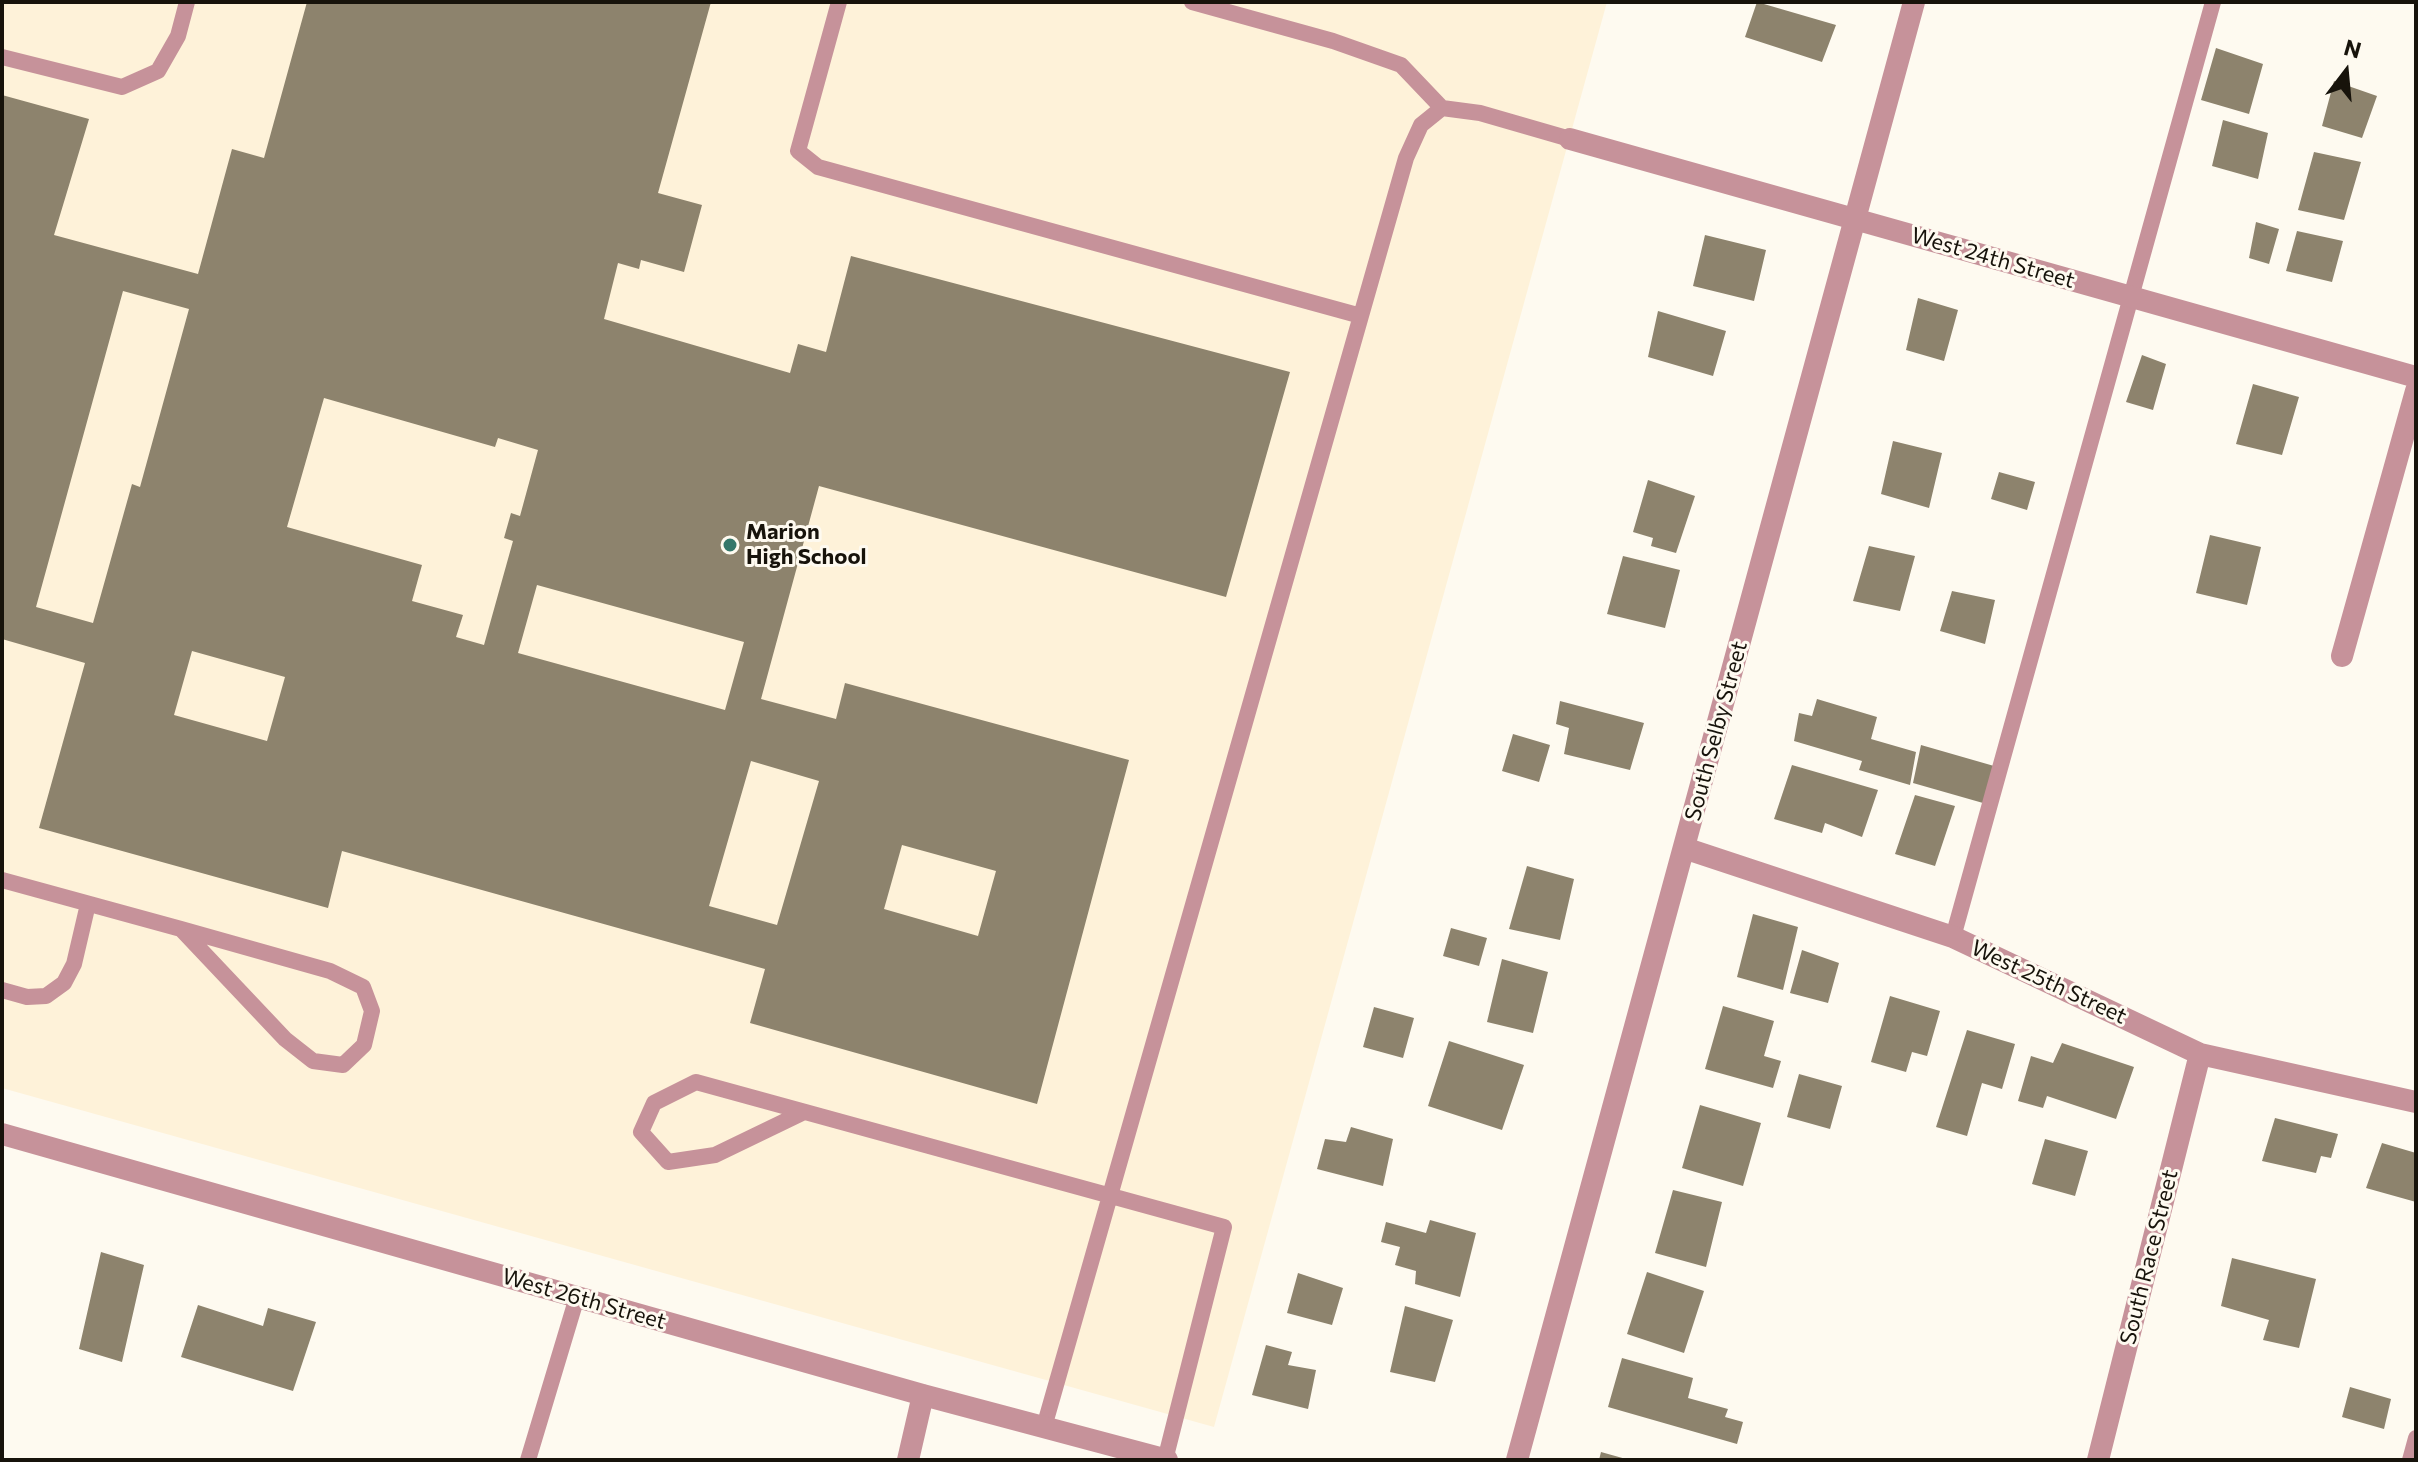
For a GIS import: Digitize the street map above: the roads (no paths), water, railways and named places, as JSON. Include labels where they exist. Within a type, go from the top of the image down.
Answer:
[{"type":"street","name":"South Selby Street","points":[[1517,1460],[1914,2]]},
{"type":"street","name":"West 24th Street","points":[[1570,139],[2416,377]]},
{"type":"street","points":[[2342,656],[2416,391]]},
{"type":"street","name":"West 25th Street","points":[[1684,848],[1953,937],[2200,1054],[2416,1102]]},
{"type":"street","name":"South Race Street","points":[[2098,1460],[2200,1054]]},
{"type":"street","name":"West 26th Street","points":[[2,1134],[923,1395],[1166,1460]]},
{"type":"street","points":[[908,1460],[923,1395]]},
{"type":"lane","points":[[2,57],[122,87],[158,71],[178,36],[187,2]]},
{"type":"lane","points":[[839,2],[798,151],[818,167],[1361,316]]},
{"type":"lane","points":[[1192,2],[1333,41],[1401,65],[1442,108],[1480,113],[1570,139]]},
{"type":"lane","points":[[1953,937],[2213,2]]},
{"type":"lane","points":[[1044,1427],[1406,158],[1421,125],[1442,108]]},
{"type":"lane","points":[[2,880],[181,929],[330,971],[363,987],[372,1011],[364,1045],[343,1065],[313,1061],[285,1039],[181,929]]},
{"type":"lane","points":[[2,990],[27,997],[46,996],[64,983],[74,964],[88,904]]},
{"type":"lane","points":[[804,1112],[715,1155],[668,1162],[641,1132],[654,1103],[696,1082],[1224,1227],[1166,1460]]},
{"type":"lane","points":[[528,1460],[577,1297]]},
{"type":"lane","points":[[2410,1460],[2416,1438]]},
{"type":"place","name":"Marion High School","points":[[730,545]]}]
